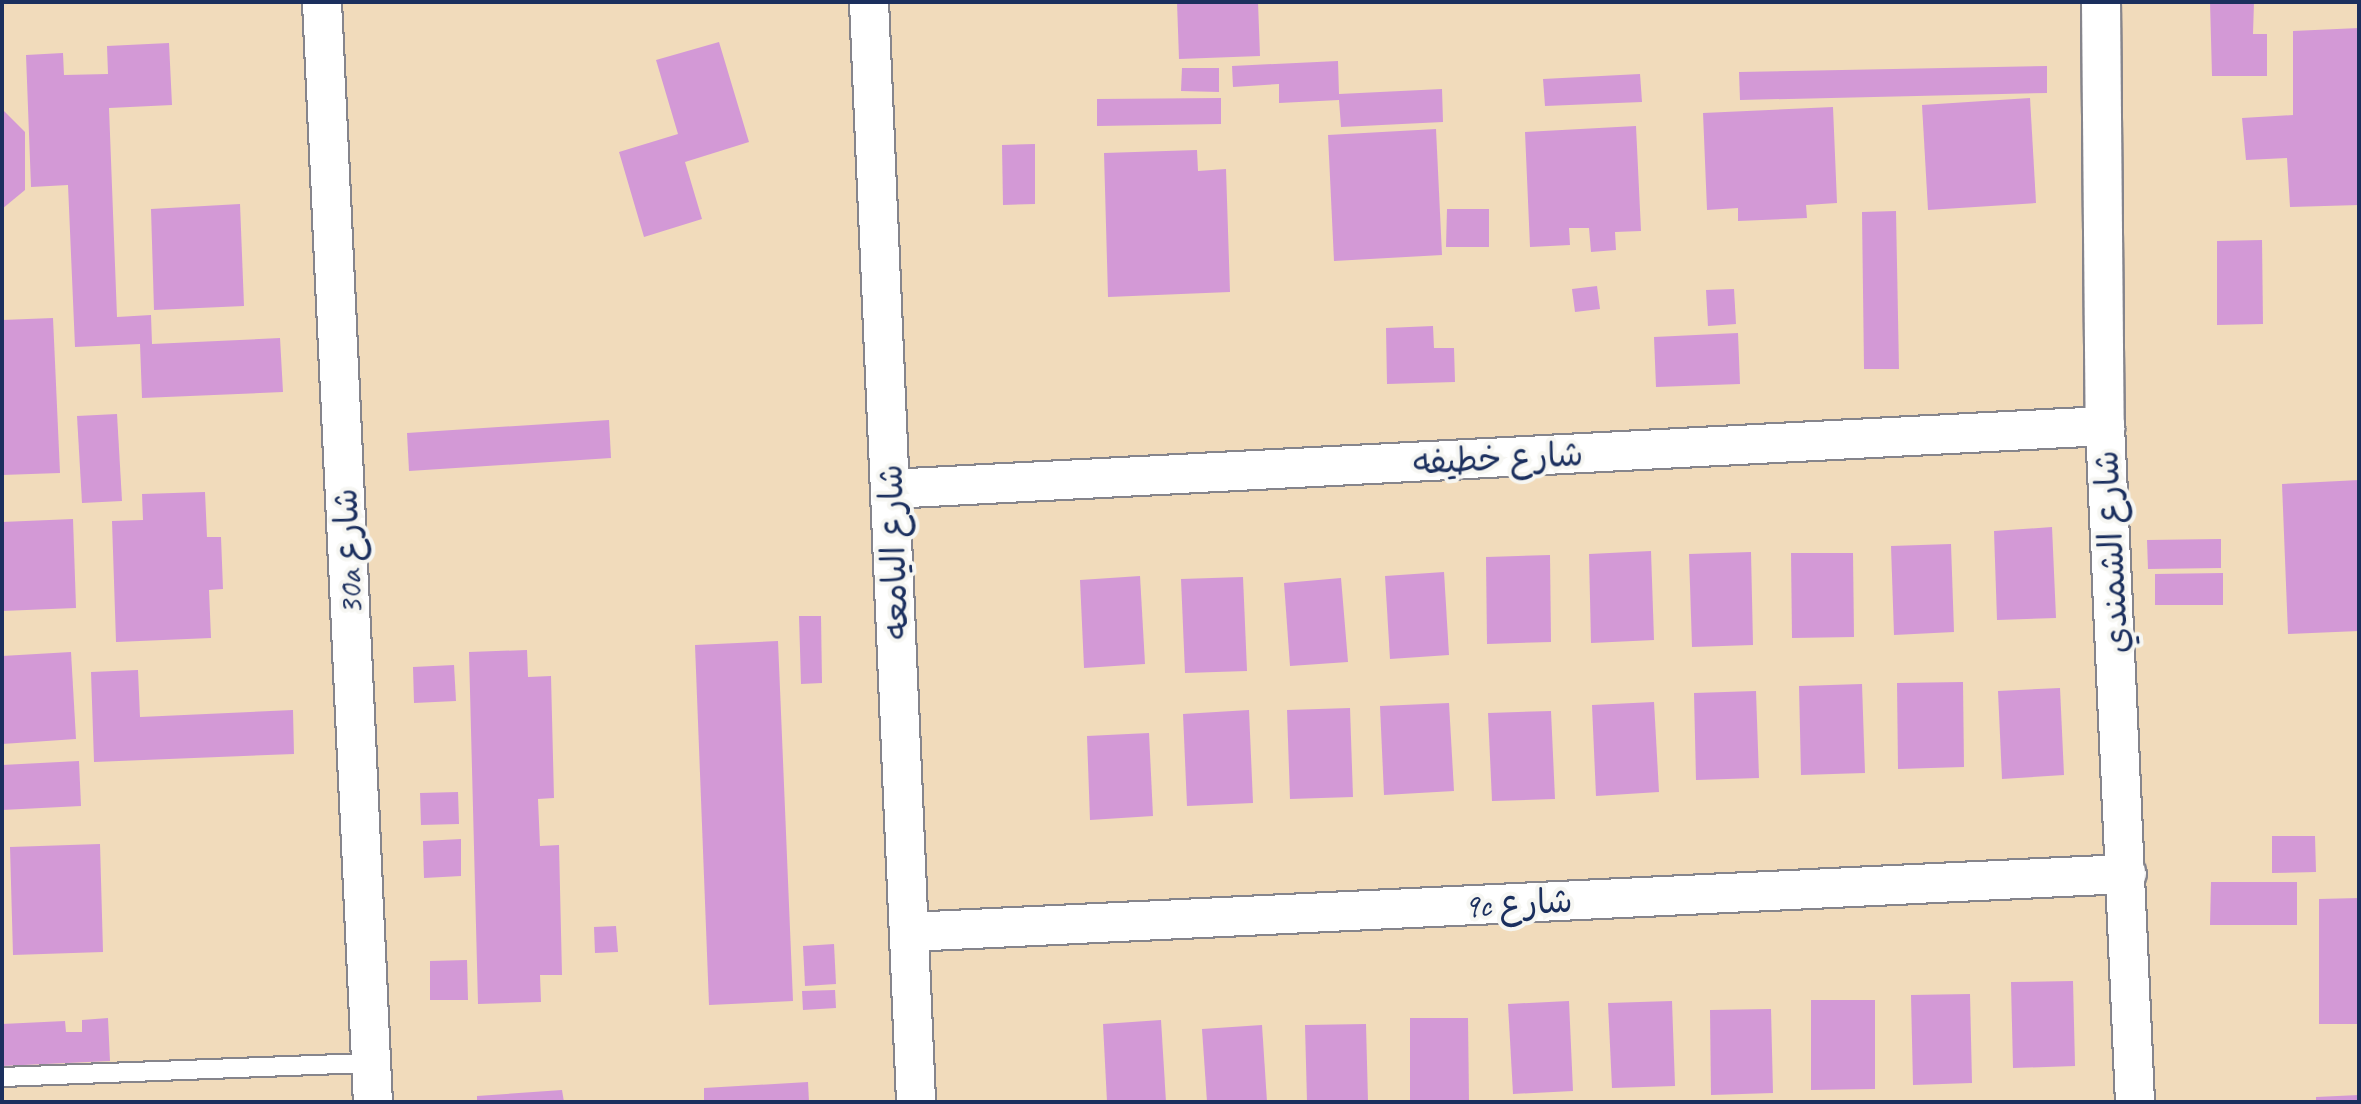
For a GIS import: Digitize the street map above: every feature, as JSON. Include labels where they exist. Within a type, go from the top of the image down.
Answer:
[{"type":"street","name":"30a شارع","points":[[322,2],[373,1102]]},
{"type":"street","name":"شارع اليامعه","points":[[869,2],[916,1102]]},
{"type":"street","name":"شارع الشمندي","points":[[2101,2],[2105,426],[2135,1102]]},
{"type":"street","name":"شارع خطيفه","points":[[890,489],[2105,426]]},
{"type":"street","name":"9c شارع","points":[[909,932],[2127,874]]},
{"type":"lane","points":[[2,1077],[372,1063]]},
{"type":"building","points":[[1177,2],[1258,2],[1260,56],[1179,59]]},
{"type":"building","points":[[2210,2],[2254,2],[2253,34],[2267,34],[2267,76],[2212,76]]},
{"type":"building","points":[[2359,28],[2359,205],[2290,207],[2287,158],[2246,160],[2242,118],[2293,115],[2293,31]]},
{"type":"building","points":[[719,42],[749,142],[685,162],[702,219],[644,237],[619,152],[678,134],[656,60]]},
{"type":"building","points":[[169,43],[172,105],[109,108],[117,317],[151,315],[152,344],[280,338],[283,392],[142,398],[140,344],[75,347],[68,185],[31,187],[26,55],[63,53],[64,75],[108,74],[107,46]]},
{"type":"building","points":[[1338,61],[1339,94],[1442,89],[1443,122],[1341,127],[1339,100],[1279,103],[1279,84],[1233,87],[1232,66]]},
{"type":"building","points":[[2047,66],[2047,93],[1740,100],[1739,72]]},
{"type":"building","points":[[1182,68],[1219,68],[1219,92],[1181,91]]},
{"type":"building","points":[[1640,74],[1642,102],[1545,106],[1543,79]]},
{"type":"building","points":[[1221,98],[1221,124],[1097,126],[1097,99]]},
{"type":"building","points":[[2030,98],[2036,203],[1928,210],[1922,105]]},
{"type":"building","points":[[1833,107],[1837,203],[1806,205],[1807,218],[1738,221],[1738,208],[1707,210],[1703,113]]},
{"type":"building","points":[[2,109],[25,132],[25,190],[2,209]]},
{"type":"building","points":[[1636,126],[1641,231],[1615,232],[1616,250],[1591,252],[1589,228],[1569,228],[1570,245],[1530,247],[1525,132]]},
{"type":"building","points":[[1436,129],[1442,255],[1334,261],[1328,135]]},
{"type":"building","points":[[1035,144],[1035,204],[1003,205],[1002,145]]},
{"type":"building","points":[[1197,150],[1198,171],[1226,169],[1230,292],[1108,297],[1104,153]]},
{"type":"building","points":[[240,204],[244,306],[154,310],[151,209]]},
{"type":"building","points":[[1447,209],[1489,209],[1489,247],[1446,247]]},
{"type":"building","points":[[1896,211],[1899,369],[1864,369],[1862,212]]},
{"type":"building","points":[[2262,240],[2263,324],[2217,325],[2217,241]]},
{"type":"building","points":[[1597,286],[1600,309],[1575,312],[1572,289]]},
{"type":"building","points":[[1734,289],[1736,324],[1708,326],[1706,290]]},
{"type":"building","points":[[53,318],[60,473],[2,475],[2,320]]},
{"type":"building","points":[[1433,326],[1434,348],[1454,348],[1455,382],[1387,384],[1386,328]]},
{"type":"building","points":[[1738,333],[1740,384],[1656,387],[1654,337]]},
{"type":"building","points":[[117,414],[122,501],[82,503],[77,416]]},
{"type":"building","points":[[609,420],[611,458],[409,471],[407,433]]},
{"type":"building","points":[[2359,480],[2359,631],[2288,634],[2282,484]]},
{"type":"building","points":[[205,492],[207,537],[221,537],[223,589],[209,590],[211,638],[116,642],[112,521],[143,520],[142,494]]},
{"type":"building","points":[[73,519],[76,608],[2,611],[2,522]]},
{"type":"building","points":[[2052,527],[2056,618],[1997,620],[1994,531]]},
{"type":"building","points":[[2221,539],[2221,568],[2148,569],[2147,540]]},
{"type":"building","points":[[1951,544],[1954,632],[1894,635],[1891,546]]},
{"type":"building","points":[[1651,551],[1654,640],[1591,643],[1589,554]]},
{"type":"building","points":[[1751,552],[1753,645],[1692,647],[1689,554]]},
{"type":"building","points":[[1791,553],[1853,553],[1854,637],[1792,638]]},
{"type":"building","points":[[1550,555],[1551,642],[1487,644],[1486,557]]},
{"type":"building","points":[[1444,572],[1449,655],[1390,659],[1385,576]]},
{"type":"building","points":[[2223,573],[2223,605],[2155,605],[2155,574]]},
{"type":"building","points":[[1140,576],[1145,664],[1084,668],[1080,580]]},
{"type":"building","points":[[1243,577],[1247,671],[1185,673],[1181,579]]},
{"type":"building","points":[[1341,578],[1348,662],[1290,666],[1284,583]]},
{"type":"building","points":[[799,616],[821,616],[822,683],[801,684]]},
{"type":"building","points":[[778,641],[793,1001],[709,1005],[695,645]]},
{"type":"building","points":[[527,650],[528,677],[551,676],[554,798],[538,799],[540,846],[559,845],[562,975],[540,975],[541,1002],[478,1004],[469,652]]},
{"type":"building","points":[[71,652],[76,739],[2,744],[2,656]]},
{"type":"building","points":[[454,665],[456,701],[414,703],[413,667]]},
{"type":"building","points":[[138,670],[140,717],[293,710],[294,754],[94,762],[91,672]]},
{"type":"building","points":[[1963,682],[1964,767],[1898,769],[1897,683]]},
{"type":"building","points":[[1862,684],[1865,773],[1801,775],[1799,686]]},
{"type":"building","points":[[2060,688],[2064,775],[2002,779],[1998,691]]},
{"type":"building","points":[[1756,691],[1759,778],[1696,780],[1694,693]]},
{"type":"building","points":[[1654,702],[1659,792],[1596,796],[1592,705]]},
{"type":"building","points":[[1449,703],[1454,791],[1384,795],[1380,706]]},
{"type":"building","points":[[1350,708],[1353,797],[1290,799],[1287,710]]},
{"type":"building","points":[[1249,710],[1253,803],[1187,806],[1183,714]]},
{"type":"building","points":[[1551,711],[1555,799],[1492,801],[1488,713]]},
{"type":"building","points":[[1149,733],[1153,816],[1090,820],[1087,736]]},
{"type":"building","points":[[79,761],[81,806],[2,810],[2,765]]},
{"type":"building","points":[[458,792],[459,824],[421,825],[420,793]]},
{"type":"building","points":[[2272,836],[2315,836],[2316,872],[2272,873]]},
{"type":"building","points":[[461,839],[461,876],[424,878],[423,841]]},
{"type":"building","points":[[100,844],[103,952],[13,955],[10,847]]},
{"type":"building","points":[[2211,882],[2297,882],[2297,925],[2210,925]]},
{"type":"building","points":[[2359,898],[2359,1024],[2319,1024],[2319,899]]},
{"type":"building","points":[[616,926],[618,952],[595,953],[594,927]]},
{"type":"building","points":[[834,944],[836,984],[805,986],[803,946]]},
{"type":"building","points":[[467,960],[468,1000],[430,1000],[430,961]]},
{"type":"building","points":[[2073,981],[2075,1066],[2013,1068],[2011,982]]},
{"type":"building","points":[[835,990],[836,1008],[803,1010],[802,991]]},
{"type":"building","points":[[1970,994],[1972,1083],[1913,1085],[1911,995]]},
{"type":"building","points":[[1811,1000],[1875,1000],[1875,1089],[1811,1090]]},
{"type":"building","points":[[1569,1001],[1573,1091],[1513,1094],[1508,1004]]},
{"type":"building","points":[[1672,1001],[1675,1086],[1612,1088],[1608,1003]]},
{"type":"building","points":[[1771,1009],[1773,1093],[1711,1095],[1710,1010]]},
{"type":"building","points":[[108,1018],[110,1061],[2,1066],[2,1024],[65,1021],[66,1032],[82,1032],[82,1020]]},
{"type":"building","points":[[1410,1018],[1468,1018],[1469,1102],[1410,1102]]},
{"type":"building","points":[[1161,1020],[1166,1102],[1107,1102],[1103,1024]]},
{"type":"building","points":[[1366,1024],[1368,1102],[1307,1102],[1305,1025]]},
{"type":"building","points":[[1262,1025],[1267,1102],[1207,1102],[1202,1029]]},
{"type":"building","points":[[808,1082],[809,1102],[704,1102],[704,1088]]},
{"type":"building","points":[[562,1090],[564,1102],[477,1102],[477,1096]]},
{"type":"building","points":[[2359,1095],[2359,1102],[2316,1102],[2316,1097]]}]
